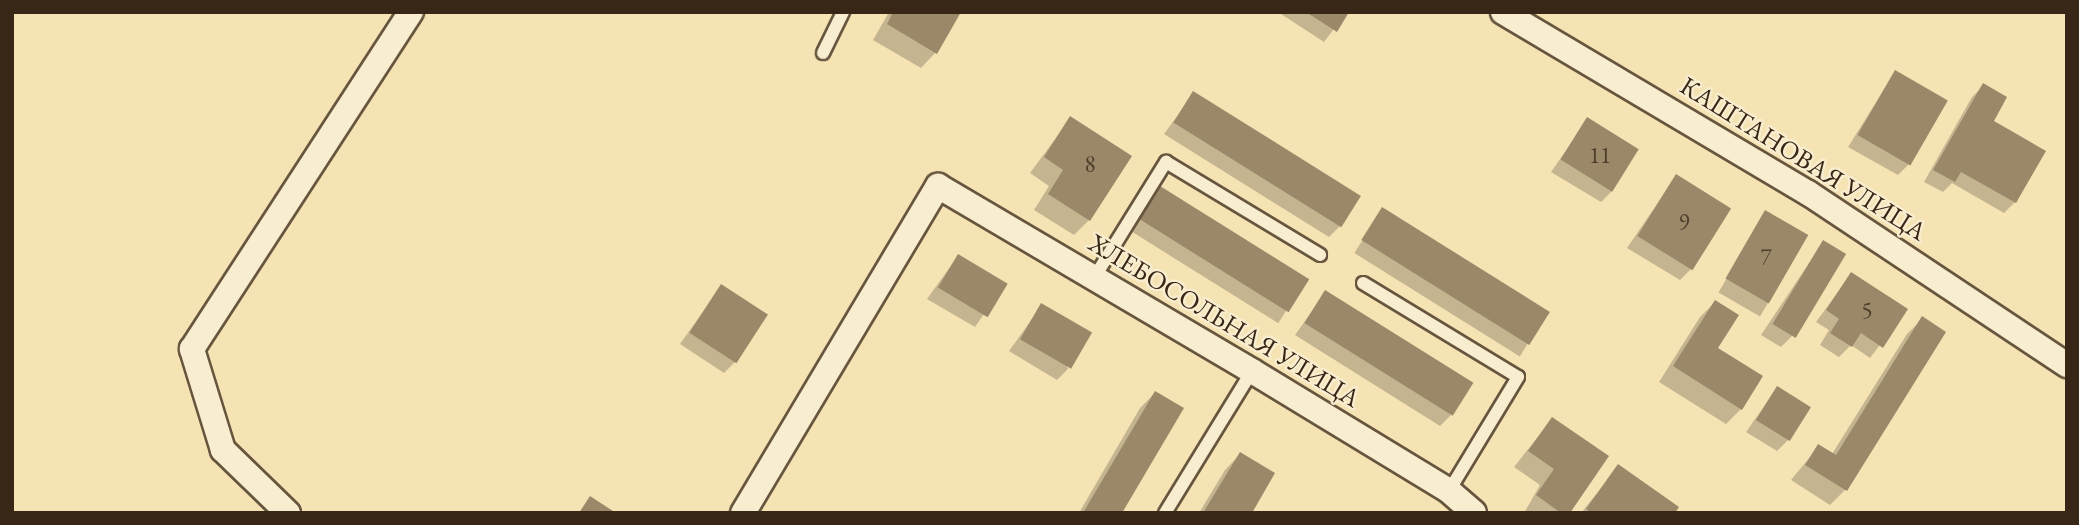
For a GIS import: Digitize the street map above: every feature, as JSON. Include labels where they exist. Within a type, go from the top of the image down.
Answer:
[{"type":"street","points":[[288,513],[223,450],[192,349],[411,12]]},
{"type":"street","name":"КАШТАНОВАЯ УЛИЦА","points":[[1503,12],[1808,193],[2067,365]]},
{"type":"street","name":"ХЛЕБОСОЛЬНАЯ УЛИЦА","points":[[743,513],[938,186],[1449,491],[1474,513]]},
{"type":"lane","points":[[823,52],[843,12]]},
{"type":"lane","points":[[1094,278],[1166,162],[1320,255]]},
{"type":"lane","points":[[1363,282],[1518,377],[1449,491]]},
{"type":"lane","points":[[1165,513],[1252,371]]},
{"type":"building","points":[[893,12],[961,12],[937,54],[887,24]]},
{"type":"building","points":[[1306,12],[1349,12],[1337,32]]},
{"type":"building","points":[[1895,70],[1948,100],[1910,165],[1858,135]]},
{"type":"building","points":[[1983,83],[2007,97],[1994,121],[2046,151],[2016,203],[1961,172],[1955,182],[1933,170]]},
{"type":"building","points":[[1193,91],[1361,196],[1341,227],[1173,122]]},
{"type":"building","points":[[1070,116],[1132,156],[1090,221],[1048,194],[1063,170],[1044,157]]},
{"type":"building","points":[[1587,117],[1639,149],[1612,192],[1561,159]]},
{"type":"building","points":[[1676,174],[1731,208],[1692,270],[1637,236]]},
{"type":"building","points":[[1160,186],[1309,279],[1289,312],[1139,219]]},
{"type":"building","points":[[1382,207],[1550,312],[1529,345],[1361,240]]},
{"type":"building","points":[[1765,210],[1808,235],[1769,303],[1726,278]]},
{"type":"building","points":[[1823,240],[1846,254],[1796,338],[1773,324]]},
{"type":"building","points":[[958,254],[1008,284],[988,317],[938,287]]},
{"type":"building","points":[[1851,272],[1908,309],[1883,348],[1861,333],[1852,347],[1830,333],[1839,319],[1826,310]]},
{"type":"building","points":[[721,284],[768,314],[736,363],[689,333]]},
{"type":"building","points":[[1325,290],[1473,383],[1453,416],[1304,323]]},
{"type":"building","points":[[1715,300],[1739,315],[1718,348],[1763,376],[1742,410],[1673,366]]},
{"type":"building","points":[[1041,303],[1092,332],[1071,369],[1020,339]]},
{"type":"building","points":[[1922,316],[1946,332],[1847,491],[1805,465],[1818,444],[1836,455]]},
{"type":"building","points":[[1777,386],[1811,407],[1790,441],[1756,420]]},
{"type":"building","points":[[1155,391],[1184,408],[1122,513],[1083,513]]},
{"type":"building","points":[[1552,417],[1609,456],[1570,513],[1561,513],[1536,495],[1554,469],[1528,451]]},
{"type":"building","points":[[1240,452],[1275,473],[1252,513],[1203,513]]},
{"type":"building","points":[[1618,464],[1679,507],[1675,513],[1592,513],[1586,509]]},
{"type":"building","points":[[590,496],[616,513],[579,513]]}]
